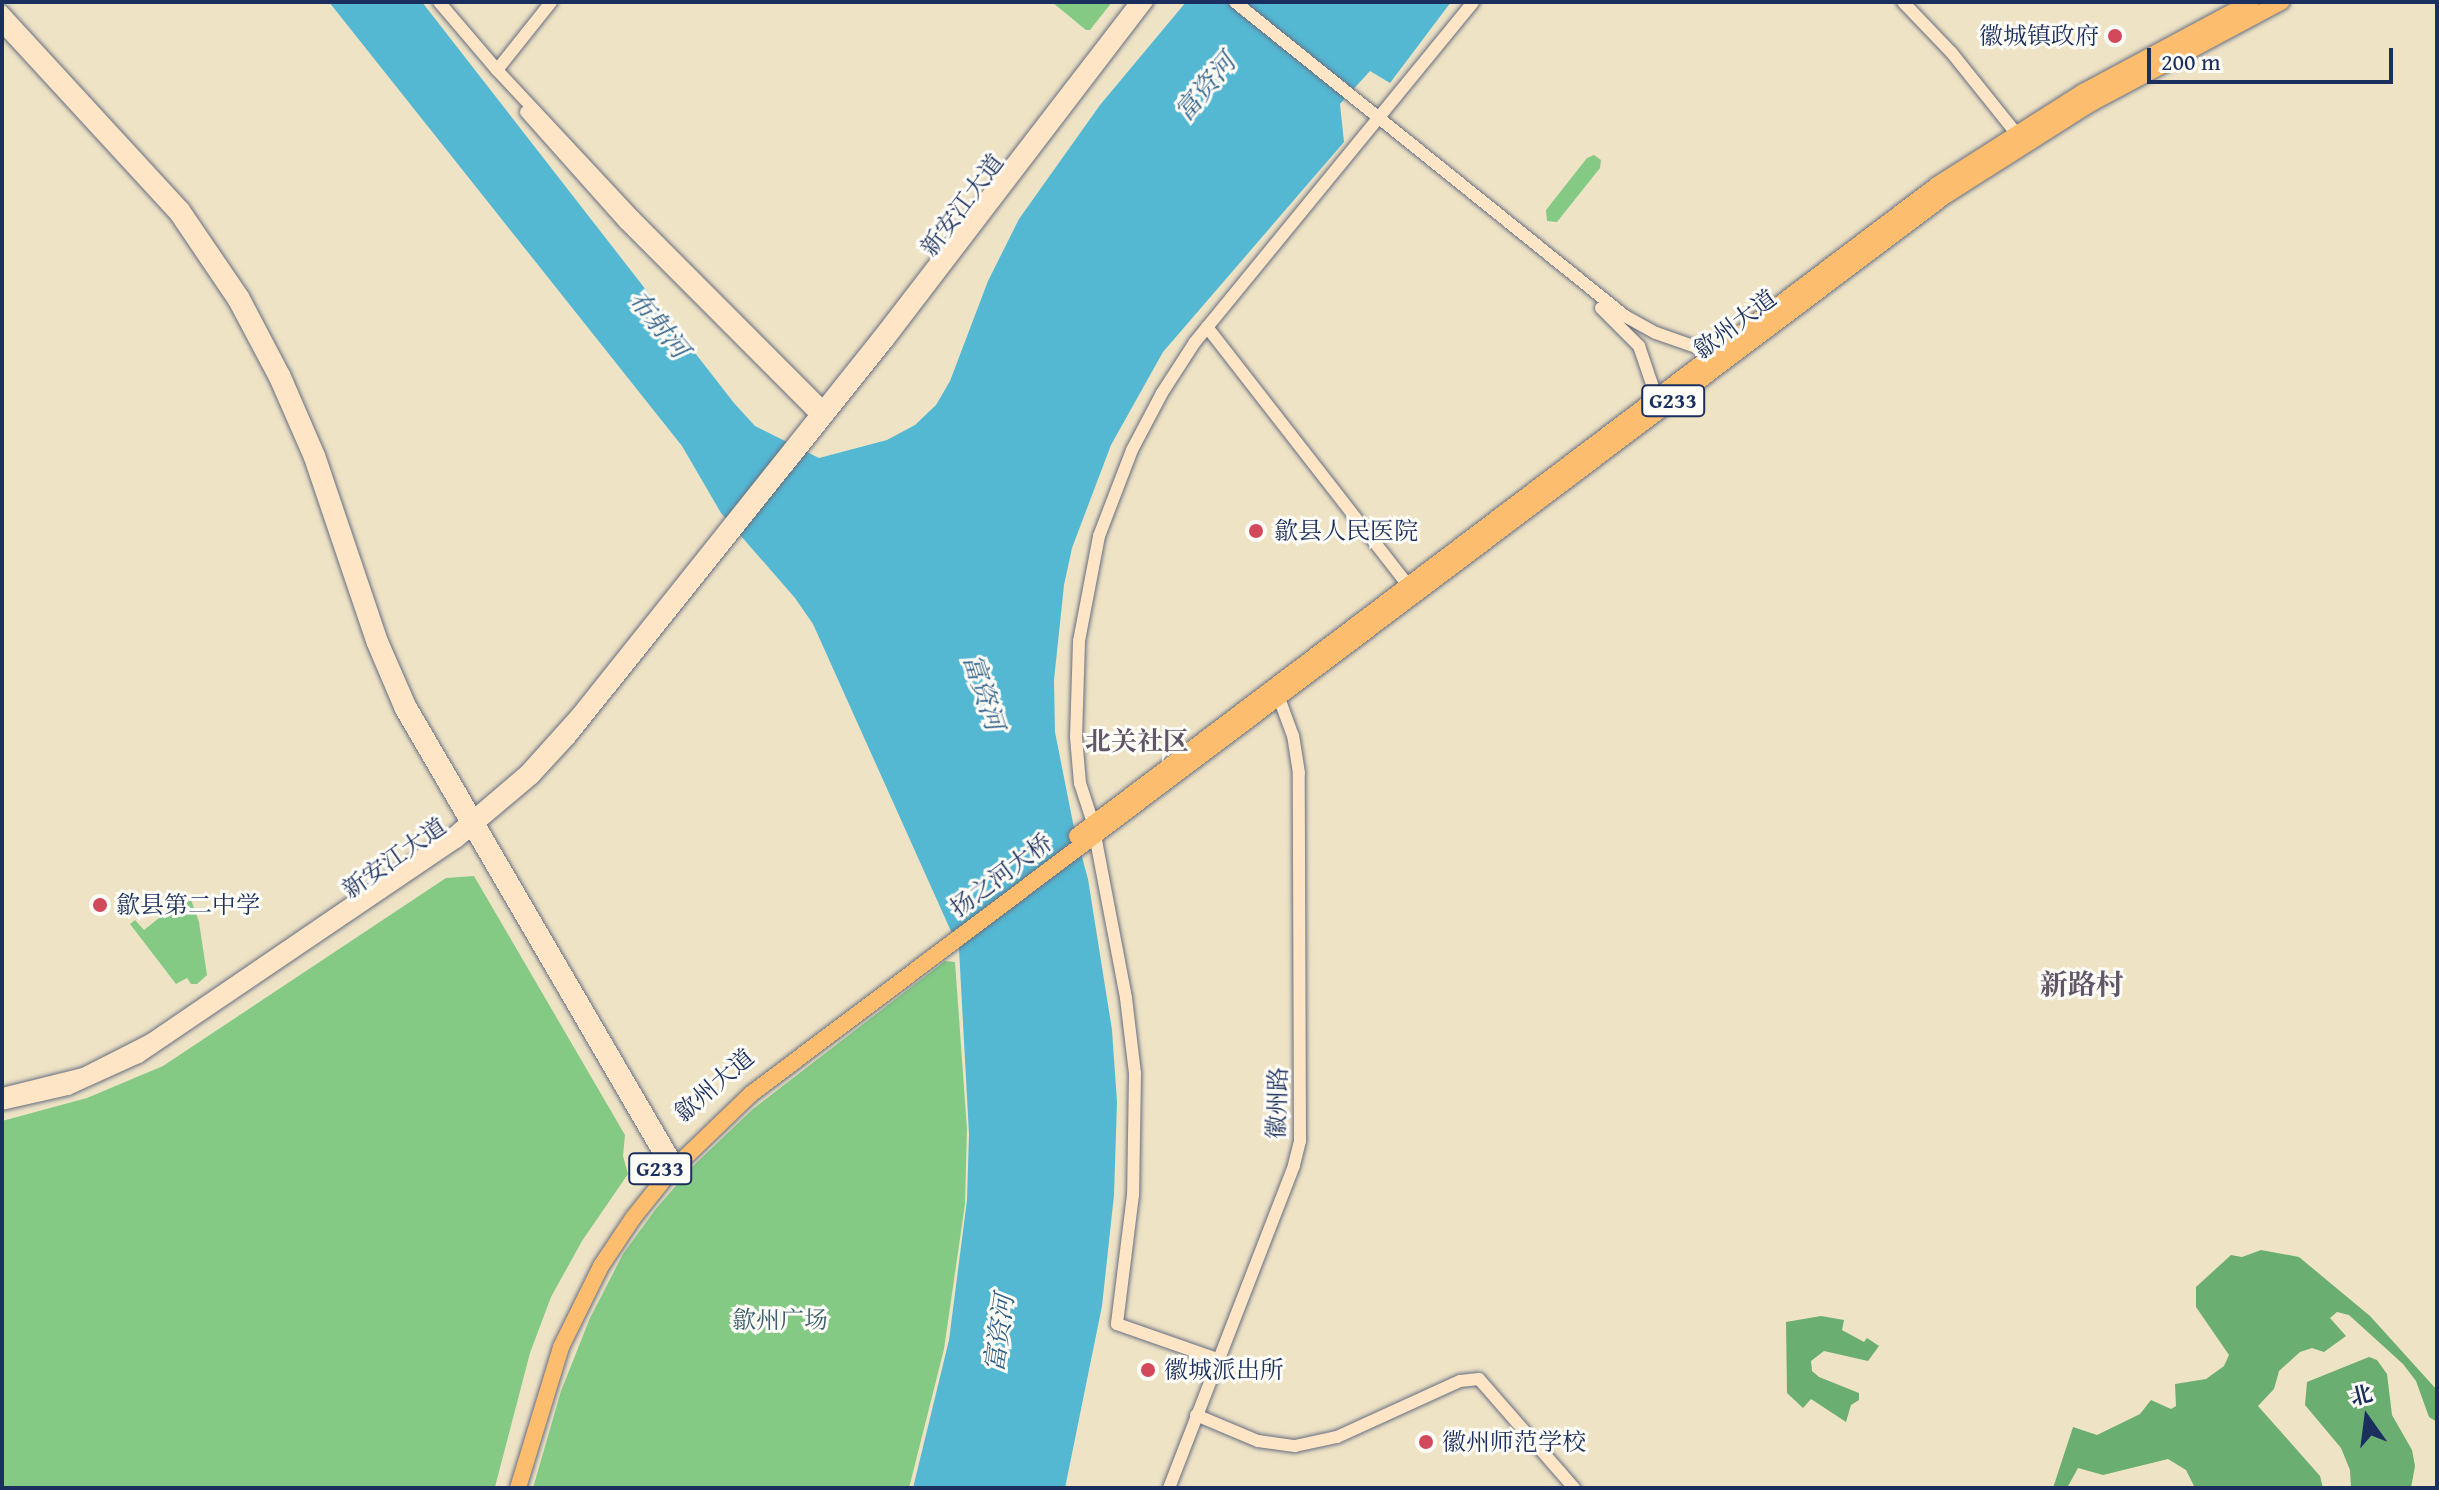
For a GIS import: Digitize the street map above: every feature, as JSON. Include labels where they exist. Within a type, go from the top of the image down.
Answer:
[{"type":"highway","name":"歙州大道","points":[[1090,832],[1407,584],[1937,185],[2015,132],[2106,79],[2251,2]]},
{"type":"highway","name":"歙州大道","points":[[1090,832],[1279,698],[1945,196],[2067,117],[2281,2]]},
{"type":"highway","name":"扬之河大桥","points":[[939,946],[1090,832]]},
{"type":"highway","name":"歙州大道","points":[[506,1488],[546,1357],[571,1301],[613,1228],[745,1087],[939,946]]},
{"type":"highway","name":"歙州大道","points":[[518,1488],[556,1361],[579,1306],[622,1234],[671,1164]]},
{"type":"main road","points":[[439,2],[497,70],[507,91],[625,223],[822,414]]},
{"type":"main road","points":[[497,70],[551,2]]},
{"type":"main road","name":"新安江大道","points":[[822,414],[1136,2]]},
{"type":"main road","name":"新安江大道","points":[[2,1104],[68,1089],[139,1057],[472,825],[533,778],[569,739],[724,536],[1147,2]]},
{"type":"main road","points":[[1222,2],[1350,100]]},
{"type":"main road","points":[[1235,2],[1608,313],[1639,346],[1656,396]]},
{"type":"main road","points":[[1217,1359],[1117,1324],[1133,1195],[1135,1073],[1128,1010],[1080,783],[1076,737],[1079,641],[1089,577],[1105,516],[1132,450],[1167,384],[1207,327],[1473,2]]},
{"type":"main road","points":[[1903,2],[1951,52],[2015,132]]},
{"type":"main road","points":[[2,11],[183,208],[243,296],[284,374],[319,455],[389,659],[472,825]]},
{"type":"main road","points":[[2,26],[175,214],[234,301],[275,378],[310,458],[385,675],[671,1164]]},
{"type":"main road","points":[[1377,122],[1625,316],[1656,333],[1713,353]]},
{"type":"main road","points":[[1207,327],[1407,584]]},
{"type":"main road","name":"徽州路","points":[[1169,1488],[1294,1165],[1301,1129],[1299,773],[1293,736],[1279,698]]},
{"type":"main road","name":"新安江大道","points":[[2,1094],[65,1080],[134,1049],[472,825]]},
{"type":"main road","points":[[1196,1415],[1258,1441],[1295,1446],[1337,1437],[1460,1381],[1479,1379],[1574,1488]]},
{"type":"green space","points":[[1052,2],[1112,2],[1090,30],[1086,30]]},
{"type":"green space","points":[[1594,155],[1601,160],[1600,168],[1557,222],[1547,221],[1546,210],[1587,158]]},
{"type":"green space","points":[[474,876],[625,1135],[623,1156],[628,1174],[582,1241],[551,1297],[530,1353],[495,1487],[2,1488],[2,1121],[87,1098],[163,1066],[446,878]]},
{"type":"green space","points":[[189,894],[199,922],[207,975],[197,984],[191,984],[187,978],[176,984],[130,924],[135,920],[144,930]]},
{"type":"green space","name":"歙州广场","points":[[945,961],[955,962],[967,1129],[965,1204],[944,1349],[909,1488],[533,1488],[561,1391],[590,1318],[623,1254],[655,1210],[692,1167],[753,1109]]},
{"type":"green space","points":[[2261,1250],[2299,1257],[2370,1316],[2437,1390],[2437,1422],[2429,1417],[2416,1381],[2403,1364],[2349,1315],[2337,1312],[2330,1318],[2346,1336],[2324,1352],[2312,1348],[2300,1352],[2279,1371],[2274,1389],[2258,1406],[2320,1476],[2323,1488],[2195,1488],[2186,1470],[2168,1459],[2103,1475],[2078,1468],[2067,1488],[2053,1488],[2073,1427],[2097,1435],[2140,1414],[2151,1400],[2171,1409],[2176,1406],[2175,1384],[2206,1379],[2224,1366],[2229,1355],[2196,1307],[2196,1287],[2231,1255],[2242,1257]]},
{"type":"green space","points":[[1821,1316],[1844,1320],[1842,1330],[1864,1342],[1867,1338],[1879,1346],[1868,1361],[1824,1351],[1811,1361],[1812,1371],[1819,1377],[1859,1393],[1859,1400],[1851,1405],[1846,1422],[1811,1399],[1803,1408],[1787,1393],[1786,1322]]},
{"type":"green space","points":[[2369,1357],[2377,1360],[2387,1374],[2392,1415],[2412,1450],[2415,1466],[2411,1488],[2351,1488],[2350,1470],[2341,1448],[2305,1405],[2307,1382]]},
{"type":"water","points":[[329,2],[422,2],[734,403],[755,426],[819,458],[887,440],[915,425],[936,405],[950,381],[988,281],[1019,219],[1100,105],[1186,2],[1451,2],[1390,83],[1370,71],[1340,104],[1344,142],[1163,352],[1111,445],[1072,548],[1064,585],[1054,680],[1055,732],[1074,828],[1088,879],[1112,1030],[1117,1102],[1114,1195],[1102,1306],[1065,1488],[913,1488],[949,1340],[967,1200],[969,1134],[959,949],[813,624],[795,598],[721,513],[682,446]]},
{"type":"place","name":"徽城镇政府","points":[[2115,36]]},
{"type":"place","name":"歙县人民医院","points":[[1256,531]]},
{"type":"place","name":"歙县第二中学","points":[[100,905]]},
{"type":"place","name":"徽城派出所","points":[[1148,1370]]},
{"type":"place","name":"徽州师范学校","points":[[1426,1442]]},
{"type":"district","name":"北关社区","points":[[1137,741]]},
{"type":"district","name":"新路村","points":[[2082,984]]},
{"type":"water label","name":"富资河","points":[[1205,87]]},
{"type":"water label","name":"布射河","points":[[659,324]]},
{"type":"water label","name":"富资河","points":[[984,692]]},
{"type":"water label","name":"富资河","points":[[999,1333]]}]
